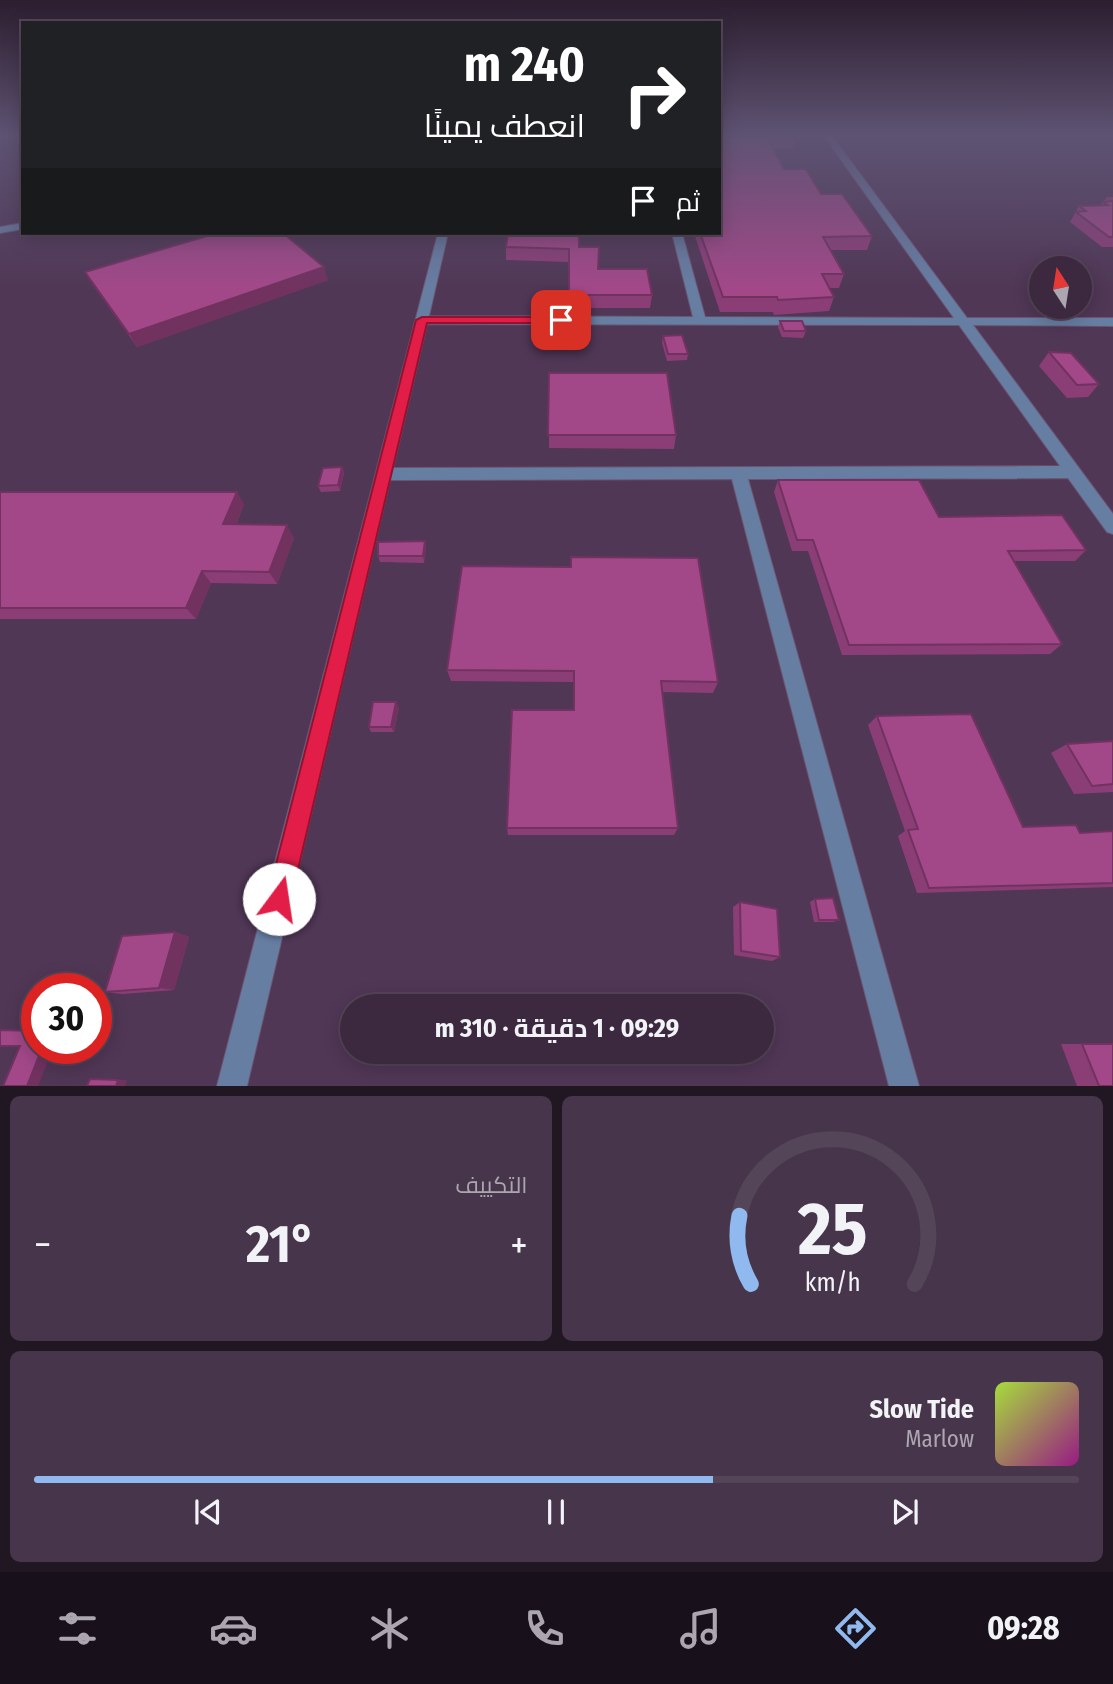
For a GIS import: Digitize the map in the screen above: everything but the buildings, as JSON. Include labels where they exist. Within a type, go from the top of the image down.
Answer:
[{"type":"street","points":[[865,187],[1113,527]]},
{"type":"street","points":[[0,230],[21,226]]},
{"type":"street","points":[[232,1086],[443,235]]},
{"type":"street","points":[[678,235],[700,321]]},
{"type":"street","points":[[422,320],[1113,322]]},
{"type":"street","points":[[385,474],[1073,472]]},
{"type":"street","points":[[739,474],[904,1086]]},
{"type":"route","points":[[279,899],[422,320],[561,320]]}]
